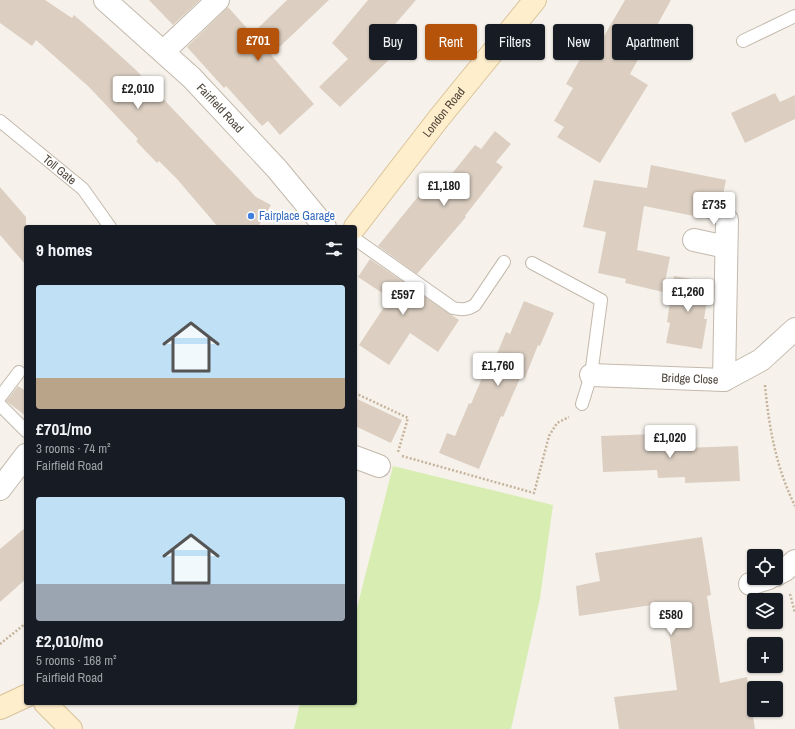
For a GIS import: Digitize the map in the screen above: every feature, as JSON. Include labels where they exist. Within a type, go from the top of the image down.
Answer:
[{"type":"main road","name":"London Road","points":[[356,225],[439,118],[535,0]]},
{"type":"main road","points":[[0,708],[24,697]]},
{"type":"main road","points":[[47,705],[71,729]]},
{"type":"street","name":"Fairfield Road","points":[[105,0],[192,78],[277,169],[323,225]]},
{"type":"street","points":[[164,52],[218,0]]},
{"type":"street","points":[[724,380],[727,220]]},
{"type":"street","points":[[694,240],[726,247]]},
{"type":"street","name":"Bridge Close","points":[[591,374],[724,380],[761,360],[795,329]]},
{"type":"street","points":[[0,489],[24,457]]},
{"type":"street","points":[[357,458],[380,466]]},
{"type":"street","points":[[783,571],[795,561]]},
{"type":"lane","points":[[743,41],[795,16]]},
{"type":"lane","name":"Toll Gate","points":[[0,121],[83,189],[109,225]]},
{"type":"lane","points":[[357,240],[453,308],[462,310],[475,305],[504,262]]},
{"type":"lane","points":[[532,263],[601,300],[591,374],[582,404]]},
{"type":"lane","points":[[0,396],[19,372]]},
{"type":"lane","points":[[0,405],[24,429]]},
{"type":"path","points":[[761,360],[774,451],[786,486],[795,506]]},
{"type":"path","points":[[357,394],[408,418],[397,454],[534,493],[549,436],[557,423],[573,415],[582,404]]},
{"type":"path","points":[[0,644],[24,625]]},
{"type":"green space","points":[[393,466],[553,505],[540,598],[511,729],[294,729],[300,705],[357,705],[357,608]]},
{"type":"building","points":[[0,0],[45,0],[72,18],[74,15],[136,70],[256,197],[271,205],[259,225],[216,225],[177,179],[159,161],[157,163],[136,141],[138,139],[89,87],[36,40],[32,46],[0,23]]},
{"type":"building","points":[[149,0],[200,0],[173,25]]},
{"type":"building","points":[[287,0],[329,0],[271,55],[314,104],[280,135],[268,121],[262,126],[226,86],[224,88],[187,47],[228,7],[252,34]]},
{"type":"building","points":[[368,0],[416,0],[395,24],[369,24],[369,60],[389,60],[340,107],[319,87],[348,59],[332,43]]},
{"type":"building","points":[[625,0],[671,0],[658,24],[612,24],[612,60],[638,60],[630,74],[648,85],[600,163],[557,137],[564,127],[554,121],[573,88],[566,84],[580,60],[604,60],[604,36]]},
{"type":"building","points":[[775,93],[780,102],[795,95],[795,119],[745,143],[731,113]]},
{"type":"building","points":[[495,131],[511,144],[496,162],[503,167],[465,216],[466,217],[417,274],[378,246],[433,178],[442,186],[475,145],[481,149]]},
{"type":"building","points":[[651,165],[726,180],[720,210],[716,214],[714,220],[644,206],[637,250],[670,257],[663,292],[625,283],[626,279],[598,273],[606,232],[583,227],[594,180],[647,188]]},
{"type":"building","points":[[0,187],[26,217],[26,225],[24,225],[24,263],[0,235]]},
{"type":"building","points":[[370,259],[459,320],[438,352],[410,333],[389,365],[359,345],[390,298],[358,277]]},
{"type":"building","points":[[674,276],[710,282],[704,319],[707,319],[702,349],[666,343],[670,323],[667,322]]},
{"type":"building","points":[[524,301],[554,313],[540,346],[538,345],[525,378],[521,376],[503,417],[501,416],[479,469],[439,453],[447,433],[455,436],[485,371],[489,373],[506,332],[510,334]]},
{"type":"building","points":[[18,386],[24,390],[24,414],[6,401]]},
{"type":"building","points":[[357,399],[402,420],[391,443],[357,427]]},
{"type":"building","points":[[655,434],[656,442],[684,442],[684,448],[738,446],[740,481],[685,483],[685,477],[658,478],[657,470],[603,472],[601,436]]},
{"type":"building","points":[[24,529],[24,581],[0,602],[0,549]]},
{"type":"building","points":[[702,537],[711,595],[707,596],[720,683],[747,677],[747,717],[753,717],[755,729],[619,729],[614,697],[677,690],[665,603],[579,616],[576,586],[600,581],[595,553]]},
{"type":"place","name":"Fairplace Garage","points":[[251,216]]}]
